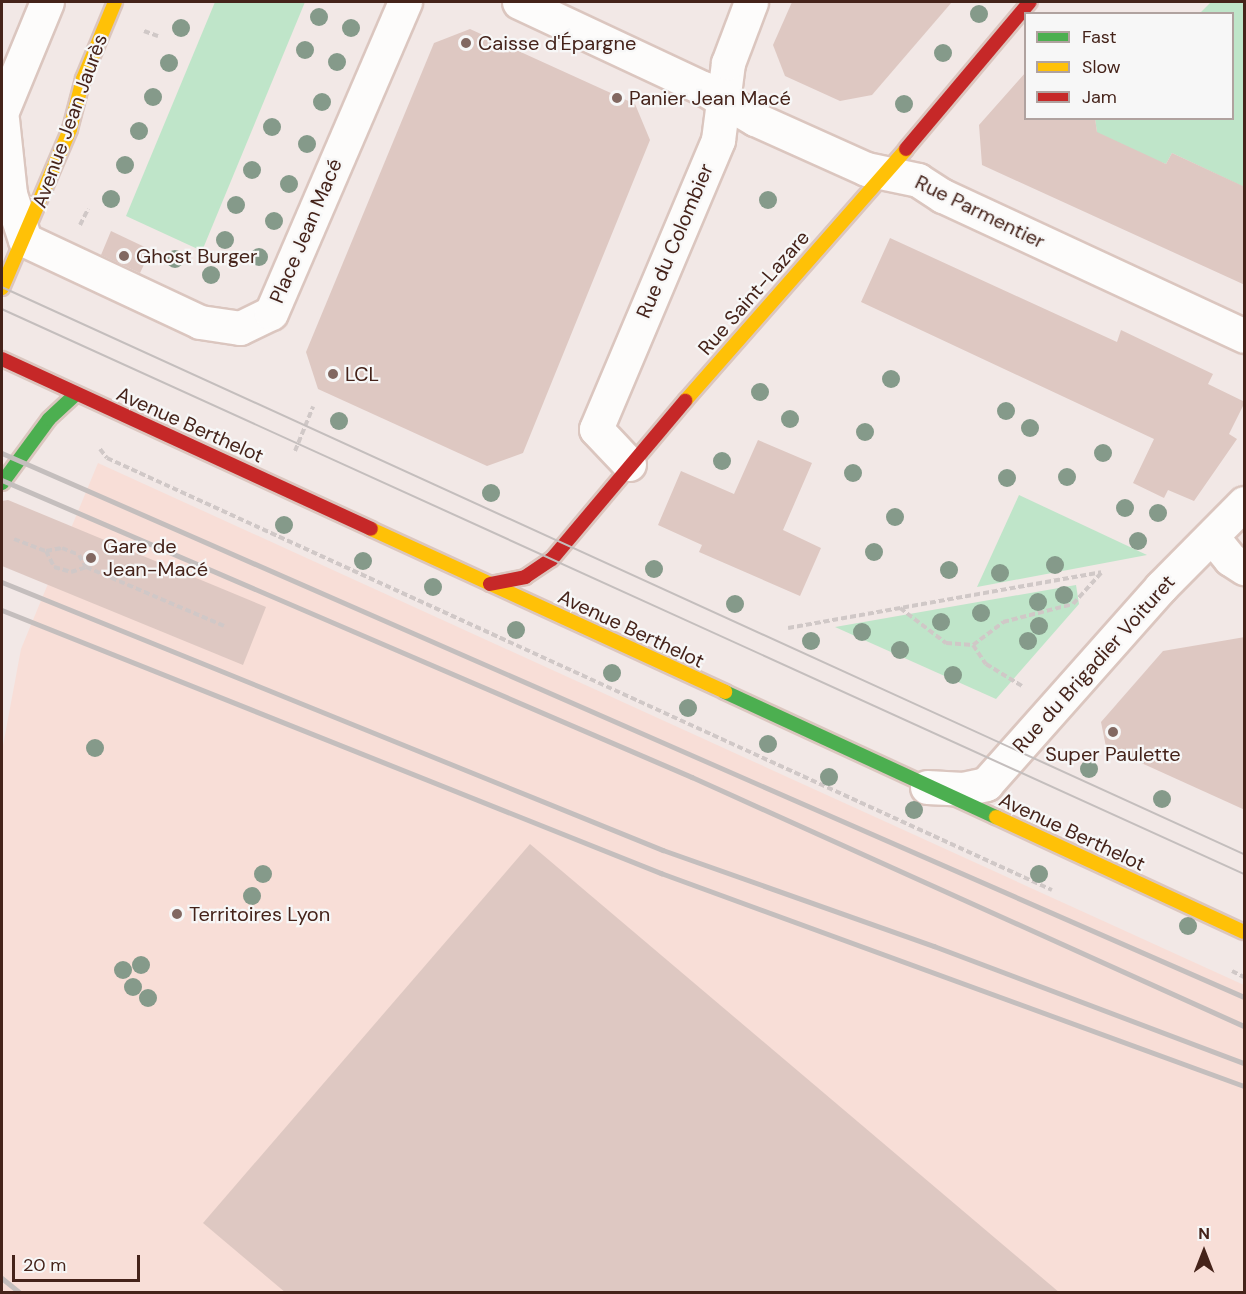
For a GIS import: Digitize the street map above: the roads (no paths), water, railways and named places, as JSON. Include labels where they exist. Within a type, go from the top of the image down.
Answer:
[{"type":"main road","name":"Avenue Jean Jaurès","points":[[2,288],[25,240],[115,2]]},
{"type":"main road","name":"Rue Saint-Lazare","points":[[490,584],[525,577],[552,559],[581,528],[629,464],[885,174],[1030,2]]},
{"type":"main road","name":"Avenue Berthelot","points":[[2,359],[1245,932]]},
{"type":"main road","points":[[2,483],[49,419],[76,394]]},
{"type":"street","points":[[2,111],[47,2]]},
{"type":"street","name":"Place Jean Macé","points":[[25,240],[200,322],[240,328],[271,313],[405,2]]},
{"type":"street","name":"Rue Parmentier","points":[[519,2],[723,100],[755,119],[885,174],[918,180],[943,196],[1245,336]]},
{"type":"street","name":"Rue du Colombier","points":[[629,464],[596,429],[718,140],[728,63],[751,2]]},
{"type":"street","name":"Avenue Jean Jaurès","points":[[2,120],[10,194],[25,240]]},
{"type":"street","name":"Rue du Brigadier Voituret","points":[[927,787],[963,789],[986,784],[1161,587],[1213,538],[1245,503]]},
{"type":"street","points":[[1213,538],[1230,559],[1245,568]]},
{"type":"tram line","points":[[2,287],[1244,854]]},
{"type":"tram line","points":[[2,309],[1244,874]]},
{"type":"railway","points":[[2,453],[1244,997]]},
{"type":"railway","points":[[2,480],[692,777],[1244,1026]]},
{"type":"railway","points":[[2,582],[663,850],[934,946],[1244,1063]]},
{"type":"railway","points":[[2,610],[661,873],[1244,1086]]},
{"type":"railway","points":[[2,1278],[19,1292]]},
{"type":"place","name":"Caisse d'Épargne","points":[[466,43]]},
{"type":"place","name":"Panier Jean Macé","points":[[617,98]]},
{"type":"place","name":"Ghost Burger","points":[[124,256]]},
{"type":"place","name":"LCL","points":[[333,374]]},
{"type":"place","name":"Gare de Jean-Macé","points":[[91,558]]},
{"type":"place","name":"Super Paulette","points":[[1113,732]]},
{"type":"place","name":"Territoires Lyon","points":[[177,914]]}]
